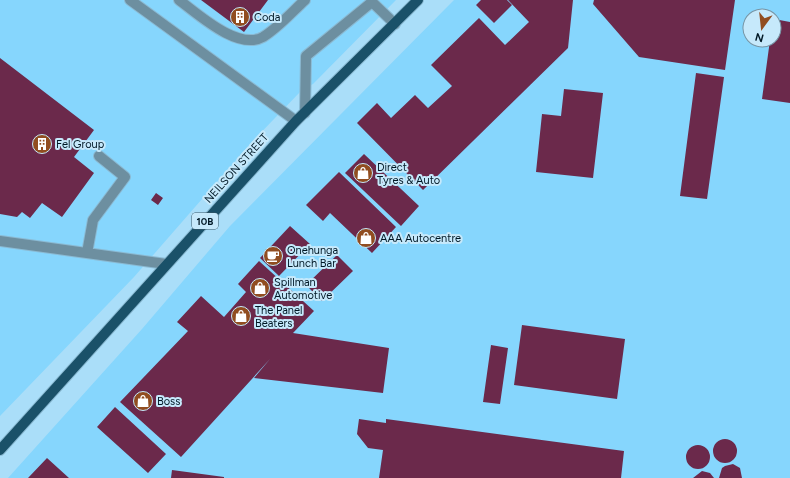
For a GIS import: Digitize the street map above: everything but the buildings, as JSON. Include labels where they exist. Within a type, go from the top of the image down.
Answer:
[{"type":"main road","name":"NEILSON STREET","points":[[0,450],[296,121],[418,0]]},
{"type":"lane","points":[[130,0],[296,121]]},
{"type":"lane","points":[[179,0],[210,24],[228,34],[241,39],[253,40],[268,33],[305,0]]},
{"type":"lane","points":[[305,113],[306,56],[373,1],[395,24]]},
{"type":"lane","points":[[87,253],[93,220],[125,177],[99,156]]},
{"type":"lane","points":[[0,241],[166,264]]},
{"type":"shaded area","points":[[0,0],[396,0],[313,84],[301,91],[250,144],[134,277],[0,416]]},
{"type":"shaded area","points":[[454,0],[790,0],[790,478],[8,478],[142,329],[230,226]]},
{"type":"place","name":"Coda","points":[[240,17]]},
{"type":"place","name":"Fel Group","points":[[42,144]]},
{"type":"place","name":"Direct Tyres & Auto","points":[[363,173]]},
{"type":"place","name":"AAA Autocentre","points":[[366,238]]},
{"type":"place","name":"Onehunga Lunch Bar","points":[[273,256]]},
{"type":"place","name":"Spillman Automotive","points":[[260,288]]},
{"type":"place","name":"The Panel Beaters","points":[[241,316]]},
{"type":"place","name":"Boss","points":[[143,401]]}]
